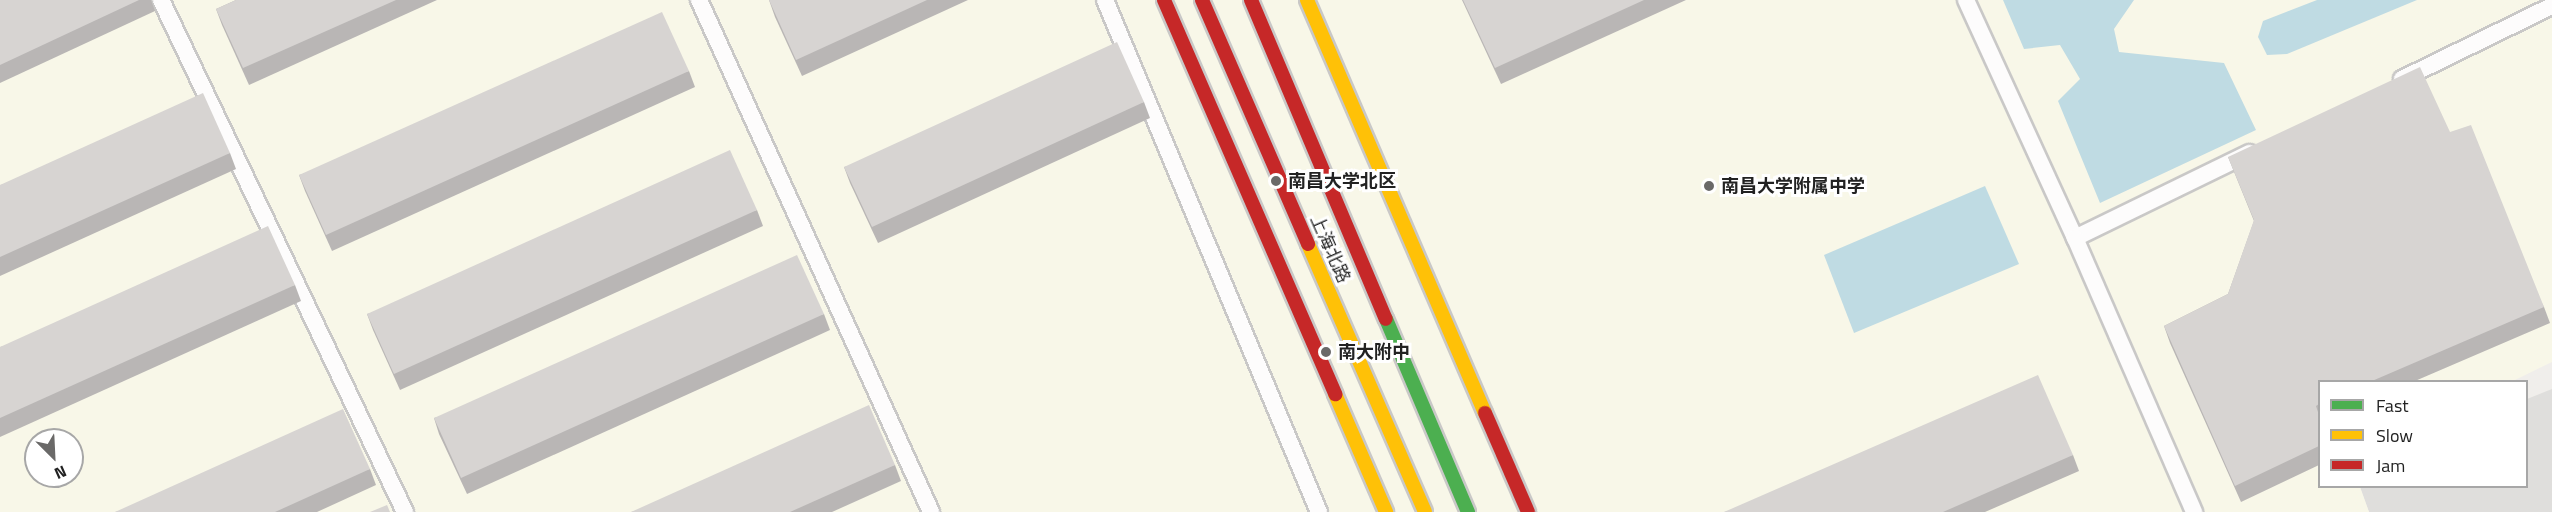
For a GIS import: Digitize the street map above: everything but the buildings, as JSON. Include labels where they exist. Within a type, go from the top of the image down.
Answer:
[{"type":"street","points":[[1164,0],[1386,512]]},
{"type":"street","name":"上海北路","points":[[1202,0],[1425,512]]},
{"type":"street","name":"上海北路","points":[[1251,0],[1468,512]]},
{"type":"street","points":[[1307,0],[1528,512]]},
{"type":"lane","points":[[161,0],[405,512]]},
{"type":"lane","points":[[699,0],[931,512]]},
{"type":"lane","points":[[1105,0],[1319,512]]},
{"type":"lane","points":[[1966,0],[2075,238],[2194,512]]},
{"type":"lane","points":[[2382,88],[2552,6]]},
{"type":"lane","points":[[2075,238],[2266,145]]},
{"type":"shaded area","name":"南昌大学北区","points":[[0,0],[2552,0],[2552,362],[2515,380],[2318,380],[2318,488],[2360,488],[2369,512],[0,512]]},
{"type":"shaded area","points":[[2552,389],[2552,512],[2369,512],[2360,488],[2528,488],[2528,399]]},
{"type":"water","points":[[2003,0],[2134,0],[2114,29],[2119,52],[2224,63],[2256,130],[2100,203],[2058,101],[2080,79],[2060,45],[2024,49]]},
{"type":"water","points":[[2317,0],[2417,0],[2287,54],[2267,55],[2258,37],[2263,21]]},
{"type":"water","points":[[1985,186],[2019,264],[1854,333],[1824,255]]},
{"type":"traffic: fast","points":[[1386,319],[1468,512]]},
{"type":"traffic: slow","points":[[1307,0],[1485,413]]},
{"type":"traffic: slow","points":[[1308,244],[1425,512]]},
{"type":"traffic: slow","points":[[1335,394],[1386,512]]},
{"type":"traffic: jam","points":[[1164,0],[1335,394]]},
{"type":"traffic: jam","points":[[1202,0],[1308,244]]},
{"type":"traffic: jam","points":[[1251,0],[1386,319]]},
{"type":"traffic: jam","points":[[1485,413],[1528,512]]},
{"type":"place","name":"南昌大学北区","points":[[1276,181]]},
{"type":"place","name":"南昌大学附属中学","points":[[1709,186]]},
{"type":"place","name":"南大附中","points":[[1326,352]]}]
